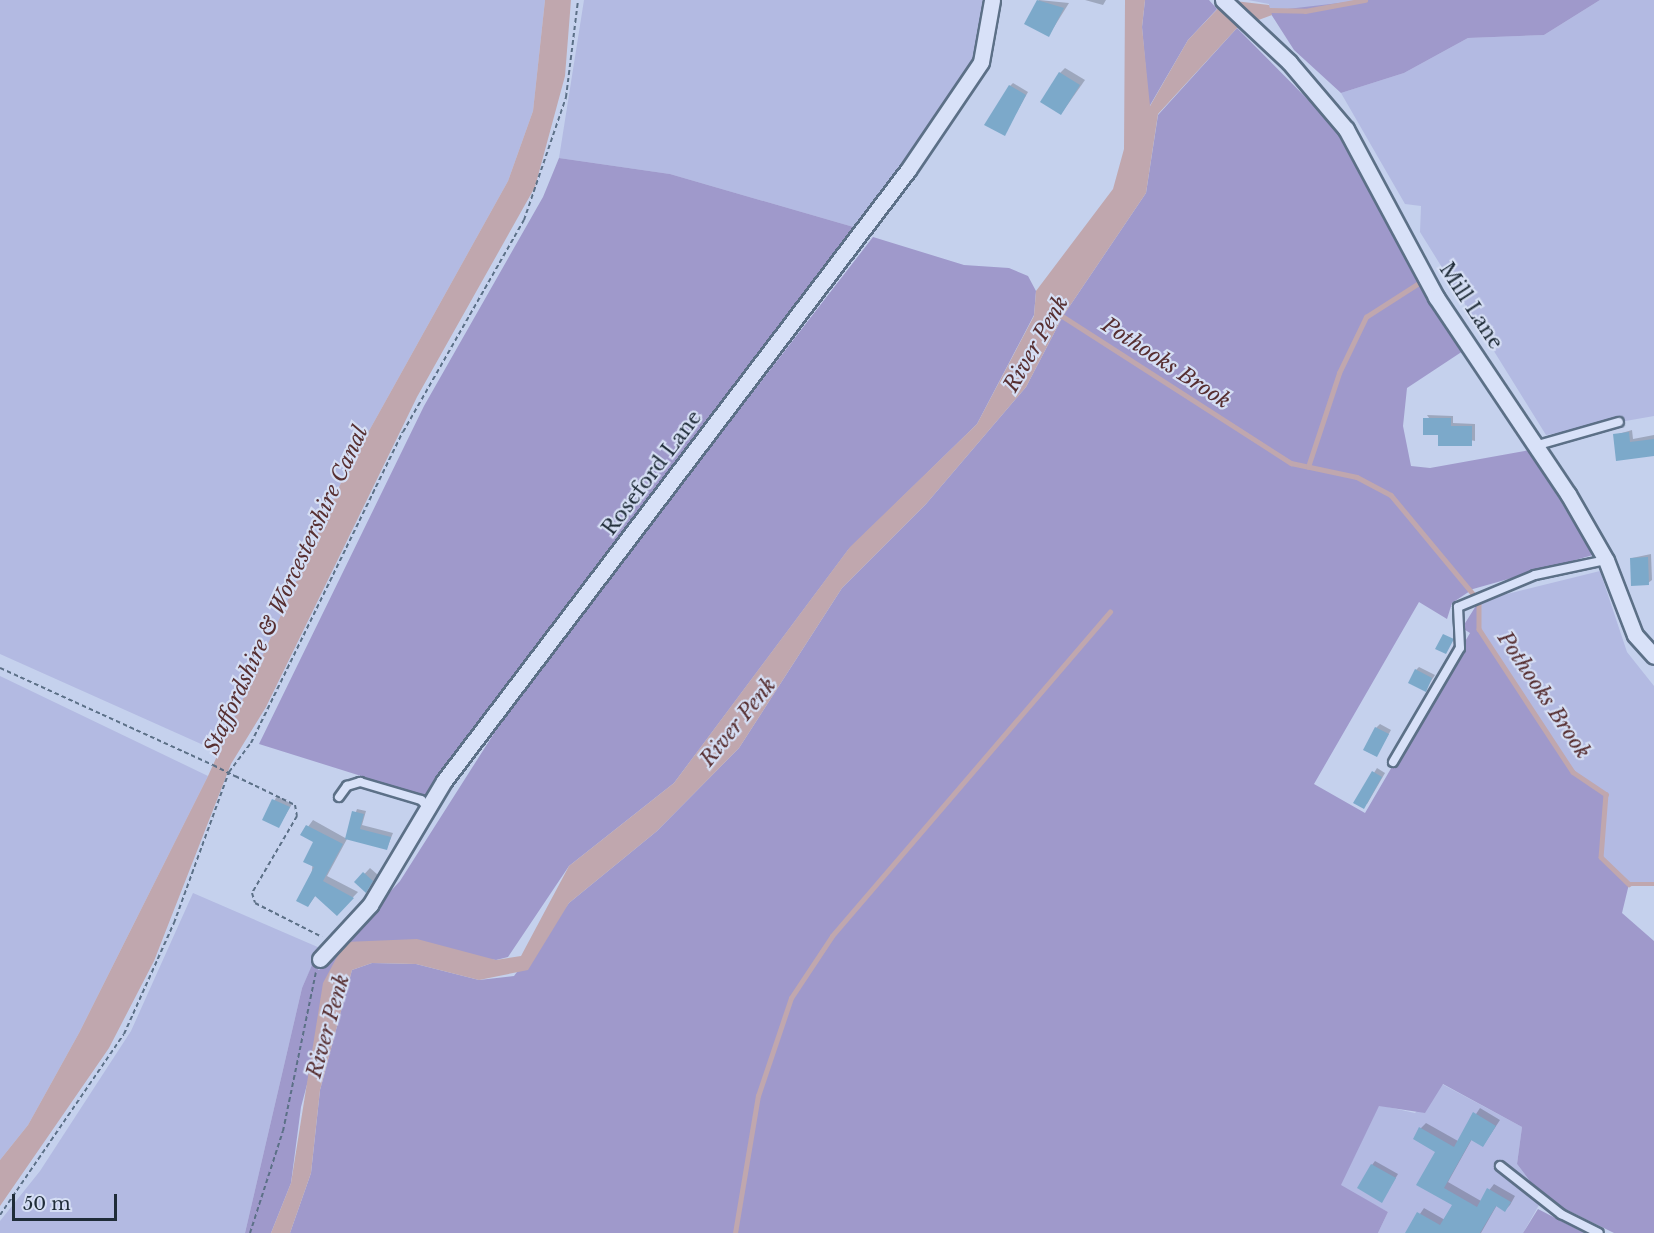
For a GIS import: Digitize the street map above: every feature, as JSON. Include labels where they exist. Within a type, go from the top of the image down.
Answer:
[{"type":"street","name":"Roseford Lane","points":[[320,959],[333,942],[370,905],[430,810],[444,781],[908,170],[981,62],[992,0]]},
{"type":"street","name":"Mill Lane","points":[[1223,0],[1252,25],[1346,129],[1436,297],[1538,445],[1606,560],[1635,635],[1654,656]]},
{"type":"lane","points":[[1538,445],[1619,422]]},
{"type":"lane","points":[[1393,762],[1460,648],[1456,612],[1463,604],[1485,593],[1606,560]]},
{"type":"lane","points":[[339,797],[347,786],[360,782],[421,800],[430,810]]},
{"type":"lane","points":[[1500,1166],[1561,1214],[1599,1233]]},
{"type":"path","points":[[0,1215],[124,1034],[174,923],[230,772],[251,743],[403,432],[524,220],[566,97],[578,0]]},
{"type":"path","points":[[0,669],[213,765],[295,805],[297,816],[252,893],[255,903],[333,942]]},
{"type":"path","points":[[250,1233],[283,1131],[309,992],[320,959]]},
{"type":"shaded area","points":[[0,0],[545,0],[533,111],[508,181],[345,474],[219,752],[0,654]]},
{"type":"shaded area","points":[[584,0],[984,0],[973,61],[857,228],[670,174],[559,158]]},
{"type":"shaded area","points":[[1145,0],[1209,0],[1217,9],[1188,40],[1149,107],[1142,27]]},
{"type":"shaded area","points":[[1248,0],[1365,0],[1305,11],[1269,11],[1269,4]]},
{"type":"shaded area","points":[[1365,0],[1600,0],[1544,35],[1468,38],[1404,73],[1341,93],[1294,50],[1269,11]]},
{"type":"shaded area","points":[[1600,0],[1654,0],[1654,416],[1546,435],[1420,232],[1421,206],[1405,204],[1341,93],[1404,73],[1468,38],[1544,35]]},
{"type":"shaded area","points":[[1237,28],[1333,125],[1419,283],[1463,351],[1407,388],[1403,426],[1411,466],[1430,468],[1530,450],[1593,555],[1473,589],[1452,603],[1447,619],[1419,602],[1314,784],[1365,813],[1470,633],[1462,628],[1479,601],[1480,629],[1573,772],[1606,794],[1601,857],[1629,884],[1622,913],[1654,941],[1654,1233],[1614,1233],[1543,1198],[1517,1164],[1522,1127],[1443,1084],[1425,1113],[1379,1106],[1341,1185],[1388,1212],[1378,1233],[290,1233],[311,1173],[320,1090],[352,970],[372,963],[416,964],[479,980],[514,976],[569,903],[657,831],[739,748],[842,588],[926,504],[1026,387],[1063,316],[1146,193],[1158,115]]},
{"type":"shaded area","points":[[559,158],[670,174],[857,228],[425,796],[259,744],[424,406],[543,197]]},
{"type":"shaded area","points":[[873,237],[964,265],[1009,268],[1028,276],[1036,291],[1034,315],[977,424],[848,550],[674,783],[569,866],[508,957],[496,960],[345,942],[301,1107],[291,1183],[271,1233],[245,1233],[302,988],[312,965],[319,970],[400,881],[519,694]]},
{"type":"shaded area","points":[[1600,571],[1627,652],[1654,686],[1654,884],[1629,884],[1601,857],[1606,794],[1573,772],[1479,629],[1479,601]]},
{"type":"shaded area","points":[[0,676],[208,776],[79,1033],[28,1125],[0,1160]]},
{"type":"shaded area","points":[[193,893],[320,948],[302,988],[245,1233],[0,1233],[0,1221],[40,1171],[131,1031]]},
{"type":"shaded area","points":[[1442,1084],[1522,1127],[1517,1164],[1543,1198],[1523,1233],[1378,1233],[1388,1212],[1340,1186],[1379,1105],[1415,1113]]},
{"type":"shaded area","points":[[1538,1209],[1584,1233],[1523,1233]]},
{"type":"water","points":[[545,0],[571,0],[565,76],[535,187],[417,397],[266,707],[231,764],[154,961],[109,1048],[0,1206],[0,1160],[28,1125],[79,1033],[208,776],[345,474],[508,181],[533,111]]},
{"type":"water","name":"River Penk","points":[[1125,0],[1145,0],[1142,27],[1150,106],[1188,40],[1226,0],[1269,5],[1272,15],[1237,28],[1158,114],[1146,193],[1063,316],[1026,387],[926,504],[842,588],[739,748],[657,831],[569,903],[528,970],[479,980],[416,964],[372,963],[352,970],[320,1090],[311,1173],[290,1233],[271,1233],[291,1183],[323,983],[345,942],[417,939],[496,960],[521,956],[569,866],[674,783],[850,547],[977,424],[1034,316],[1036,291],[1113,189],[1124,149]]},
{"type":"building","points":[[1037,0],[1064,8],[1049,37],[1024,24]]},
{"type":"building","points":[[1059,72],[1080,85],[1061,115],[1040,102]]},
{"type":"building","points":[[1009,85],[1026,95],[1005,136],[984,125]]},
{"type":"building","points":[[1423,418],[1451,418],[1451,426],[1472,426],[1472,446],[1438,446],[1438,435],[1423,435]]},
{"type":"building","points":[[1629,432],[1630,442],[1654,439],[1654,456],[1616,461],[1613,434]]},
{"type":"building","points":[[1648,557],[1649,585],[1631,586],[1630,558]]},
{"type":"building","points":[[1443,634],[1454,639],[1446,654],[1435,649]]},
{"type":"building","points":[[1415,669],[1432,678],[1426,692],[1408,683]]},
{"type":"building","points":[[1375,727],[1389,734],[1377,757],[1363,750]]},
{"type":"building","points":[[1372,771],[1382,777],[1364,809],[1353,803]]},
{"type":"building","points":[[272,799],[290,807],[279,828],[262,820]]},
{"type":"building","points":[[352,811],[364,814],[360,829],[391,837],[387,850],[345,839]]},
{"type":"building","points":[[306,825],[343,844],[323,881],[354,898],[337,916],[315,896],[308,907],[296,901],[314,867],[303,862],[313,842],[300,835]]},
{"type":"building","points":[[363,872],[373,881],[366,893],[354,882]]},
{"type":"building","points":[[1473,1112],[1496,1126],[1483,1147],[1471,1140],[1444,1188],[1477,1207],[1487,1188],[1511,1202],[1505,1212],[1496,1206],[1480,1233],[1405,1233],[1417,1212],[1440,1225],[1452,1205],[1416,1185],[1435,1152],[1413,1139],[1419,1127],[1454,1147]]},
{"type":"building","points":[[1371,1164],[1396,1178],[1382,1203],[1357,1188]]},
{"type":"waterway","points":[[1266,10],[1305,11],[1365,0]]},
{"type":"waterway","points":[[1308,467],[1339,373],[1366,317],[1419,283]]},
{"type":"waterway","name":"Pothooks Brook","points":[[1059,314],[1291,463],[1357,477],[1391,495],[1479,601],[1479,629],[1573,772],[1606,794],[1601,857],[1629,884],[1654,884]]},
{"type":"waterway","points":[[735,1233],[758,1096],[791,998],[832,936],[1110,612]]},
{"type":"water label","name":"Staffordshire & Worcestershire Canal","points":[[286,590]]}]
